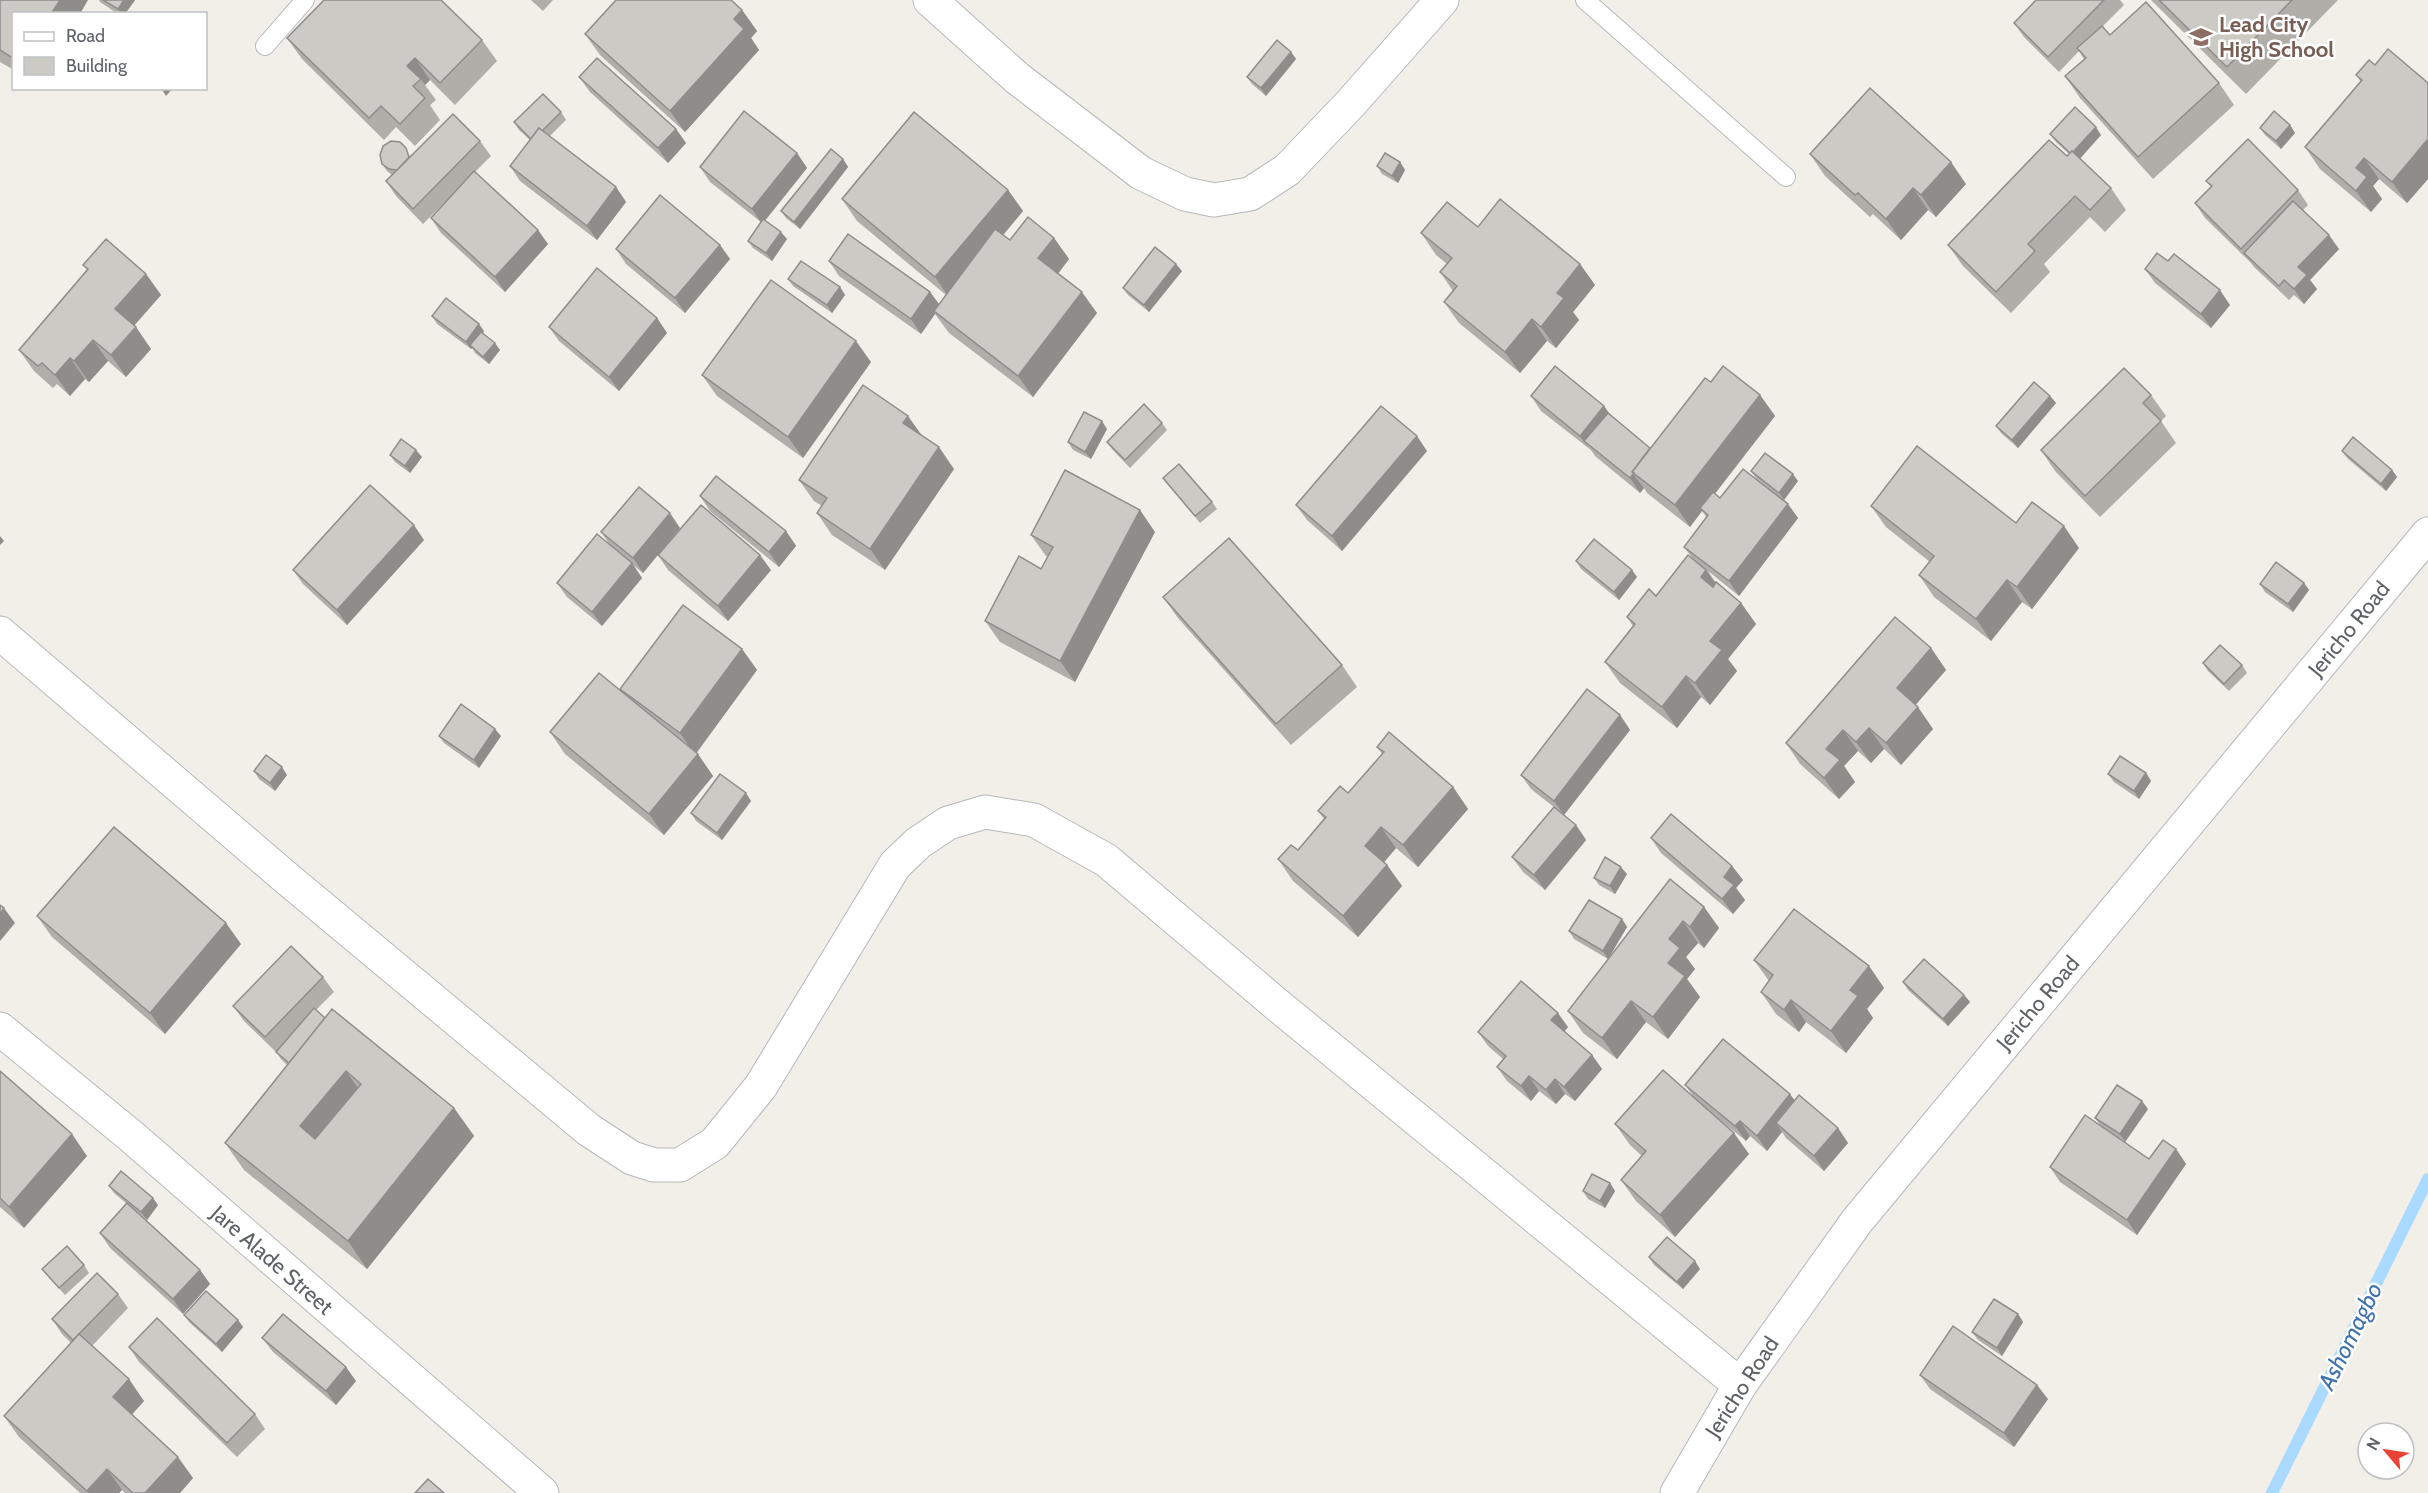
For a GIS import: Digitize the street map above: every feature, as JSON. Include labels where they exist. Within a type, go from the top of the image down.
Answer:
[{"type":"street","points":[[930,0],[1017,78],[1141,173],[1185,194],[1214,200],[1250,194],[1287,170],[1352,103],[1442,0]]},
{"type":"street","name":"Jericho Road","points":[[1677,1493],[1740,1385],[1864,1213],[2428,534]]},
{"type":"street","points":[[0,633],[284,876],[589,1130],[632,1158],[654,1165],[680,1166],[716,1143],[761,1086],[895,865],[918,843],[948,823],[985,812],[1034,820],[1106,860],[1284,1011],[1740,1385]]},
{"type":"street","name":"Jare Alade Street","points":[[0,1029],[131,1137],[542,1493]]},
{"type":"lane","points":[[265,46],[305,0]]},
{"type":"lane","points":[[1585,0],[1786,177]]},
{"type":"building","points":[[0,0],[60,0],[52,12],[12,12],[12,58],[0,50]]},
{"type":"building","points":[[103,0],[124,0],[118,9]]},
{"type":"building","points":[[324,0],[441,0],[482,40],[440,83],[415,58],[407,66],[421,79],[413,86],[425,98],[400,124],[381,106],[369,118],[287,38]]},
{"type":"building","points":[[616,0],[731,0],[742,10],[734,19],[744,29],[670,111],[585,34]]},
{"type":"building","points":[[2036,0],[2104,0],[2048,57],[2014,23]]},
{"type":"building","points":[[2159,0],[2292,0],[2227,67]]},
{"type":"building","points":[[2146,2],[2219,83],[2138,157],[2065,76],[2086,58],[2077,48],[2102,26],[2110,35]]},
{"type":"building","points":[[1277,40],[1291,52],[1261,88],[1247,77]]},
{"type":"building","points":[[2388,49],[2428,83],[2428,139],[2392,182],[2364,158],[2356,168],[2367,177],[2356,191],[2305,147],[2362,80],[2356,75],[2369,60],[2375,65]]},
{"type":"building","points":[[597,58],[676,129],[658,148],[579,77]]},
{"type":"building","points":[[1870,88],[1951,162],[1921,195],[1913,188],[1886,219],[1858,193],[1855,195],[1810,154]]},
{"type":"building","points":[[543,94],[561,112],[542,131],[539,128],[531,139],[514,122]]},
{"type":"building","points":[[2075,107],[2096,127],[2070,153],[2050,134]]},
{"type":"building","points":[[744,111],[797,153],[752,209],[700,167]]},
{"type":"building","points":[[2274,111],[2290,125],[2276,141],[2260,128]]},
{"type":"building","points":[[914,112],[1008,190],[935,277],[842,199]]},
{"type":"building","points":[[453,114],[480,141],[413,209],[386,181]]},
{"type":"building","points":[[539,128],[616,187],[587,226],[510,166]]},
{"type":"building","points":[[2248,139],[2298,190],[2241,249],[2195,203],[2212,186],[2206,181]]},
{"type":"building","points":[[2049,140],[2067,156],[2072,151],[2111,188],[2090,210],[2075,196],[2028,244],[2035,251],[1996,292],[1948,245]]},
{"type":"building","points":[[391,141],[400,142],[406,148],[409,157],[397,170],[389,169],[382,164],[380,155],[383,146]]},
{"type":"building","points":[[831,149],[843,159],[794,222],[781,211]]},
{"type":"building","points":[[1385,153],[1400,162],[1392,176],[1377,166]]},
{"type":"building","points":[[474,171],[538,230],[495,277],[431,218]]},
{"type":"building","points":[[660,195],[720,245],[675,298],[616,249]]},
{"type":"building","points":[[1500,199],[1580,264],[1557,293],[1564,298],[1541,327],[1532,319],[1505,352],[1444,302],[1457,286],[1440,272],[1452,258],[1421,233],[1447,202],[1478,227]]},
{"type":"building","points":[[2293,201],[2329,235],[2298,267],[2307,275],[2294,289],[2284,280],[2279,286],[2244,253]]},
{"type":"building","points":[[1028,217],[1054,238],[1038,258],[1082,292],[1018,376],[934,311],[995,229],[1010,240]]},
{"type":"building","points":[[763,219],[781,232],[766,253],[748,241]]},
{"type":"building","points":[[848,234],[930,292],[911,319],[829,261]]},
{"type":"building","points":[[106,239],[146,274],[115,309],[136,327],[111,355],[93,340],[74,361],[70,358],[55,375],[42,363],[38,366],[19,350],[88,269],[83,265]]},
{"type":"building","points":[[1155,247],[1176,264],[1144,305],[1123,288]]},
{"type":"building","points":[[2157,253],[2168,261],[2174,254],[2220,290],[2201,314],[2145,269]]},
{"type":"building","points":[[801,261],[840,287],[827,305],[788,279]]},
{"type":"building","points":[[597,268],[657,318],[609,377],[549,327]]},
{"type":"building","points":[[771,280],[856,341],[788,437],[702,375]]},
{"type":"building","points":[[446,298],[479,324],[466,342],[432,316]]},
{"type":"building","points":[[481,332],[495,343],[483,357],[470,345]]},
{"type":"building","points":[[1555,366],[1604,406],[1580,436],[1531,396]]},
{"type":"building","points":[[1723,366],[1760,395],[1675,505],[1632,472],[1705,378],[1711,382]]},
{"type":"building","points":[[2124,368],[2151,395],[2143,403],[2161,421],[2085,496],[2041,450]]},
{"type":"building","points":[[2034,382],[2050,396],[2012,440],[1996,426]]},
{"type":"building","points":[[863,385],[908,416],[903,423],[939,447],[870,549],[817,513],[827,498],[799,480]]},
{"type":"building","points":[[1144,404],[1162,423],[1125,460],[1107,442]]},
{"type":"building","points":[[1381,406],[1417,436],[1332,536],[1296,505]]},
{"type":"building","points":[[1084,412],[1102,421],[1085,452],[1068,442]]},
{"type":"building","points":[[1608,413],[1650,448],[1630,478],[1584,441]]},
{"type":"building","points":[[2353,437],[2392,470],[2381,484],[2342,451]]},
{"type":"building","points":[[401,439],[416,450],[405,466],[390,455]]},
{"type":"building","points":[[1917,446],[2016,523],[2032,502],[2064,526],[2017,587],[2007,580],[1976,619],[1919,575],[1934,556],[1871,506]]},
{"type":"building","points":[[1765,453],[1793,474],[1779,493],[1751,471]]},
{"type":"building","points":[[1179,464],[1212,502],[1195,516],[1163,478]]},
{"type":"building","points":[[1743,469],[1788,504],[1729,581],[1684,547],[1708,515],[1700,508],[1713,492],[1720,498]]},
{"type":"building","points":[[1065,470],[1140,510],[1060,661],[985,621],[1019,556],[1041,569],[1053,547],[1031,535]]},
{"type":"building","points":[[716,476],[786,531],[769,552],[700,496]]},
{"type":"building","points":[[370,485],[414,525],[337,610],[293,570]]},
{"type":"building","points":[[639,487],[670,513],[633,558],[601,532]]},
{"type":"building","points":[[701,505],[760,555],[718,606],[658,555]]},
{"type":"building","points":[[597,534],[632,563],[592,612],[557,583]]},
{"type":"building","points":[[1229,538],[1342,665],[1276,724],[1163,597]]},
{"type":"building","points":[[1594,539],[1632,570],[1614,592],[1576,561]]},
{"type":"building","points":[[1688,555],[1706,570],[1701,577],[1713,587],[1716,582],[1741,603],[1710,641],[1722,650],[1695,683],[1686,676],[1662,707],[1605,662],[1635,624],[1627,617],[1649,589],[1656,596]]},
{"type":"building","points":[[2276,562],[2304,583],[2288,604],[2260,584]]},
{"type":"building","points":[[683,605],[742,649],[680,733],[620,689]]},
{"type":"building","points":[[1895,617],[1931,648],[1897,688],[1918,707],[1886,743],[1869,728],[1856,742],[1843,730],[1826,749],[1840,760],[1824,778],[1786,743]]},
{"type":"building","points":[[2220,645],[2242,665],[2224,684],[2203,663]]},
{"type":"building","points":[[599,673],[698,754],[649,814],[550,732]]},
{"type":"building","points":[[1587,689],[1620,715],[1554,801],[1521,775]]},
{"type":"building","points":[[461,704],[495,729],[474,760],[439,736]]},
{"type":"building","points":[[1389,732],[1453,787],[1403,845],[1381,827],[1365,846],[1387,865],[1343,916],[1278,859],[1291,845],[1298,850],[1326,817],[1318,811],[1340,786],[1348,793],[1384,752],[1377,747]]},
{"type":"building","points":[[266,755],[282,767],[270,783],[254,771]]},
{"type":"building","points":[[2120,756],[2146,773],[2134,791],[2108,774]]},
{"type":"building","points":[[720,774],[746,793],[717,833],[691,813]]},
{"type":"building","points":[[1554,807],[1576,825],[1534,875],[1512,857]]},
{"type":"building","points":[[1671,814],[1732,866],[1724,877],[1734,885],[1722,899],[1651,838]]},
{"type":"building","points":[[114,827],[226,923],[150,1013],[37,916]]},
{"type":"building","points":[[1605,857],[1621,867],[1610,886],[1594,878]]},
{"type":"building","points":[[1670,879],[1704,907],[1690,927],[1683,921],[1669,939],[1680,948],[1668,963],[1685,976],[1653,1017],[1631,1001],[1602,1038],[1568,1011]]},
{"type":"building","points":[[1589,900],[1622,919],[1603,951],[1569,931]]},
{"type":"building","points":[[1794,909],[1869,966],[1850,990],[1858,996],[1831,1031],[1791,1000],[1784,1010],[1761,992],[1773,975],[1754,960]]},
{"type":"building","points":[[291,946],[323,977],[265,1037],[233,1006]]},
{"type":"building","points":[[1924,959],[1964,995],[1943,1019],[1903,982]]},
{"type":"building","points":[[1521,981],[1558,1013],[1551,1020],[1592,1055],[1564,1087],[1555,1079],[1546,1090],[1529,1076],[1521,1086],[1497,1067],[1506,1056],[1478,1032]]},
{"type":"building","points":[[314,1008],[325,1018],[289,1063],[276,1052]]},
{"type":"building","points":[[332,1009],[454,1108],[348,1241],[225,1143]],"holes":[[[346,1071],[361,1084],[315,1139],[300,1126]]]},
{"type":"building","points":[[1723,1039],[1790,1094],[1757,1136],[1740,1121],[1735,1126],[1685,1085]]},
{"type":"building","points":[[1663,1070],[1734,1133],[1660,1215],[1621,1180],[1646,1151],[1615,1124]]},
{"type":"building","points":[[0,1071],[72,1134],[9,1207],[0,1198]]},
{"type":"building","points":[[2117,1085],[2142,1101],[2120,1134],[2095,1118]]},
{"type":"building","points":[[1799,1095],[1838,1128],[1814,1156],[1776,1123]]},
{"type":"building","points":[[2085,1115],[2149,1159],[2163,1140],[2176,1149],[2127,1220],[2050,1167]]},
{"type":"building","points":[[121,1171],[153,1198],[141,1212],[109,1186]]},
{"type":"building","points":[[1592,1174],[1610,1183],[1600,1201],[1583,1191]]},
{"type":"building","points":[[127,1203],[200,1270],[173,1299],[100,1233]]},
{"type":"building","points":[[1667,1237],[1695,1261],[1677,1282],[1649,1257]]},
{"type":"building","points":[[67,1246],[84,1265],[59,1288],[42,1269]]},
{"type":"building","points":[[97,1273],[118,1294],[73,1340],[52,1319]]},
{"type":"building","points":[[206,1291],[238,1320],[216,1344],[184,1315]]},
{"type":"building","points":[[1994,1299],[2018,1314],[1997,1348],[1972,1332]]},
{"type":"building","points":[[283,1314],[346,1367],[326,1391],[262,1338]]},
{"type":"building","points":[[157,1318],[255,1414],[227,1443],[129,1347]]},
{"type":"building","points":[[1953,1326],[2037,1385],[2004,1433],[1920,1375]]},
{"type":"building","points":[[79,1334],[129,1379],[113,1397],[178,1457],[145,1493],[133,1493],[107,1469],[87,1491],[4,1416]]},
{"type":"building","points":[[428,1479],[444,1493],[415,1493]]},
{"type":"waterway","name":"Ashomagbo","points":[[2272,1493],[2428,1179]]},
{"type":"place","name":"Lead City High School","points":[[2201,37]]}]
